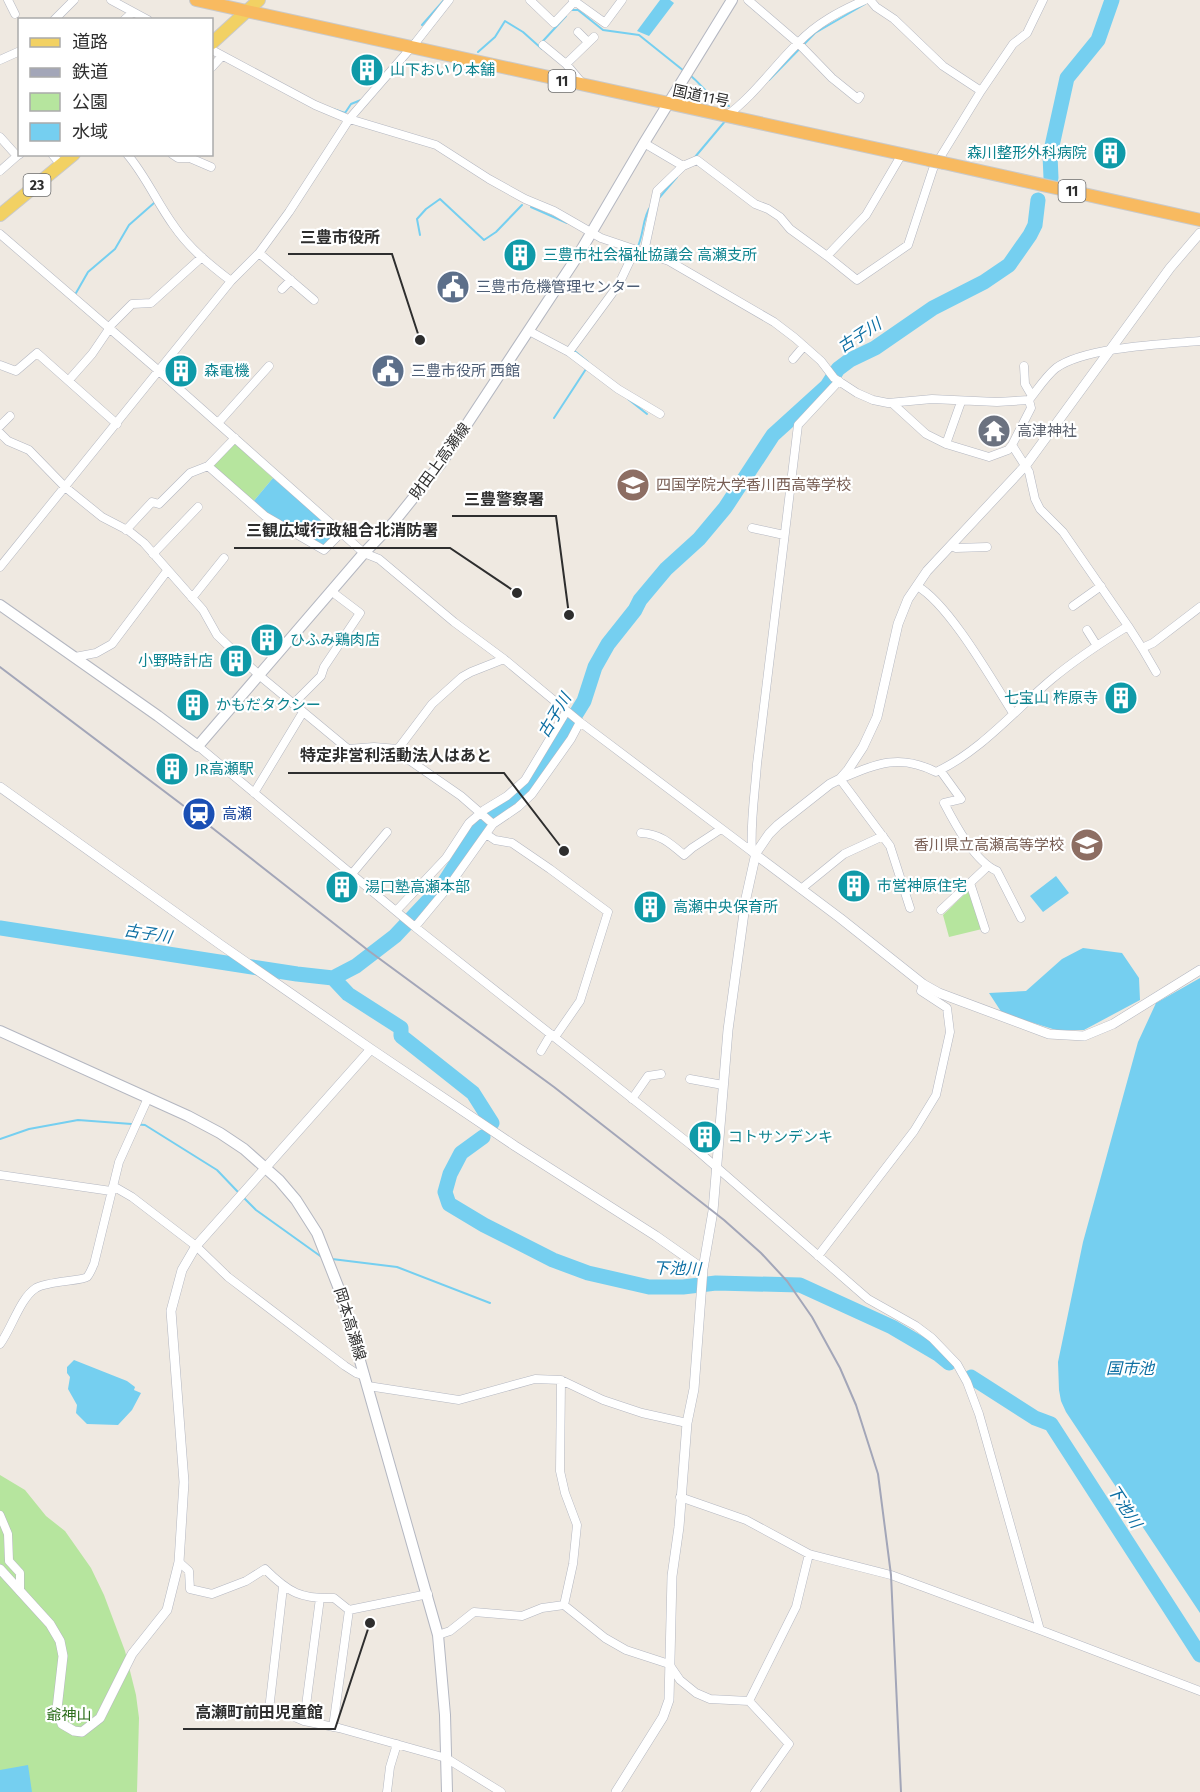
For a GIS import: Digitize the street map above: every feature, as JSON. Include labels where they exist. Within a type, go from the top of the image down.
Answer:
[{"type":"highway","name":"国道11号","points":[[196,0],[1200,220]]},
{"type":"main road","points":[[213,42],[259,0]]},
{"type":"main road","name":"財田上高瀬線","points":[[198,746],[364,553],[394,522],[442,462],[592,232],[644,142],[732,0]]},
{"type":"main road","name":"23","points":[[0,215],[72,156]]},
{"type":"main road","points":[[0,605],[198,746]]},
{"type":"main road","name":"岡本高瀬線","points":[[0,1032],[220,1133],[244,1149],[266,1169],[296,1200],[317,1233],[341,1294],[438,1635],[445,1714],[447,1792]]},
{"type":"street","points":[[8,0],[15,14]]},
{"type":"street","points":[[56,18],[74,0]]},
{"type":"street","points":[[111,0],[144,18]]},
{"type":"street","points":[[0,567],[231,281],[259,253],[313,177],[350,118],[449,0]]},
{"type":"street","points":[[531,0],[554,23],[574,1],[605,23],[622,0]]},
{"type":"street","points":[[748,0],[798,43],[832,78],[858,99],[860,96]]},
{"type":"street","points":[[725,116],[748,96],[810,30],[837,13],[867,0],[894,19],[943,66],[981,91]]},
{"type":"street","points":[[644,252],[657,191],[682,166],[697,160],[755,204],[780,217],[790,228],[857,280],[908,245],[933,169],[1013,44],[1027,33],[1043,0]]},
{"type":"street","points":[[126,18],[133,12]]},
{"type":"street","points":[[566,64],[591,39],[578,32]]},
{"type":"street","points":[[543,45],[566,64],[585,86]]},
{"type":"street","points":[[213,51],[315,105],[436,145],[507,189],[554,211],[601,238],[669,261],[774,322],[804,346],[839,381],[873,400],[892,403],[932,399],[997,402],[1031,398],[1056,368],[1071,361],[1111,350],[1200,340]]},
{"type":"street","points":[[0,60],[18,52]]},
{"type":"street","points":[[213,66],[222,56]]},
{"type":"street","points":[[0,137],[18,155],[0,171]]},
{"type":"street","points":[[644,142],[682,166]]},
{"type":"street","points":[[827,256],[866,215],[902,154]]},
{"type":"street","points":[[54,156],[62,165]]},
{"type":"street","points":[[129,156],[185,240],[231,281]]},
{"type":"street","points":[[175,156],[190,158],[211,167]]},
{"type":"street","points":[[840,779],[863,747],[877,717],[898,624],[908,599],[927,571],[1026,465],[1170,268],[1200,232]]},
{"type":"street","points":[[0,234],[159,370],[364,553],[379,559],[566,712],[923,984],[1049,1034],[1084,1036],[1113,1024],[1200,970]]},
{"type":"street","points":[[569,352],[619,284],[635,250]]},
{"type":"street","points":[[259,253],[314,300]]},
{"type":"street","points":[[69,380],[92,354],[109,328],[132,304],[151,303],[202,257]]},
{"type":"street","points":[[282,289],[291,280]]},
{"type":"street","points":[[529,331],[569,352],[618,389],[660,414]]},
{"type":"street","points":[[793,359],[804,346]]},
{"type":"street","points":[[0,365],[16,371],[37,353],[117,424]]},
{"type":"street","points":[[218,423],[269,366]]},
{"type":"street","points":[[892,403],[926,434],[946,444],[989,457],[1008,450],[1032,408],[1031,398],[1025,384],[1024,366]]},
{"type":"street","points":[[756,855],[751,831],[757,764],[798,425],[839,381]]},
{"type":"street","points":[[946,444],[961,402]]},
{"type":"street","points":[[0,426],[10,416]]},
{"type":"street","points":[[0,433],[8,441],[30,450],[65,487],[102,517],[144,543],[167,572],[203,610],[217,635],[259,675],[348,749],[374,747],[398,749],[409,760],[461,796],[491,823]]},
{"type":"street","points":[[126,530],[153,502],[159,504],[190,473],[208,466],[235,438]]},
{"type":"street","points":[[1012,445],[1026,465],[1035,499],[1040,508],[1063,532],[1143,648],[1156,672]]},
{"type":"street","points":[[208,466],[265,516],[324,550],[342,532]]},
{"type":"street","points":[[153,554],[198,507]]},
{"type":"street","points":[[752,528],[784,535]]},
{"type":"street","points":[[951,546],[956,548],[987,547]]},
{"type":"street","points":[[192,598],[224,558]]},
{"type":"street","points":[[75,657],[96,653],[112,644],[167,572]]},
{"type":"street","points":[[917,586],[928,592],[965,639],[1013,713]]},
{"type":"street","points":[[1073,606],[1101,586]]},
{"type":"street","points":[[293,704],[321,676],[324,667],[360,612],[331,591]]},
{"type":"street","points":[[1143,648],[1200,607]]},
{"type":"street","points":[[616,1792],[667,1707],[670,1599],[679,1527],[687,1423],[694,1389],[703,1269],[713,1211],[723,1085],[742,922],[749,879],[756,855],[769,834],[778,825],[830,784],[840,779],[879,763],[911,762],[936,772],[946,768],[984,740],[1053,679],[1128,626]]},
{"type":"street","points":[[1086,630],[1097,646]]},
{"type":"street","points":[[398,749],[432,704],[462,677],[504,659]]},
{"type":"street","points":[[254,792],[303,712]]},
{"type":"street","points":[[396,911],[446,858],[469,823],[525,780],[566,712]]},
{"type":"street","points":[[415,927],[449,886],[486,834],[491,823],[518,807],[532,794],[571,739],[579,722]]},
{"type":"street","points":[[198,746],[415,927],[691,1145],[868,1299],[916,1326],[932,1338],[957,1364],[967,1382],[979,1414],[1040,1630]]},
{"type":"street","points":[[940,770],[961,800],[944,803],[956,827],[987,867],[996,870],[1021,918]]},
{"type":"street","points":[[840,779],[890,846],[910,908]]},
{"type":"street","points":[[0,787],[371,1049],[703,1269]]},
{"type":"street","points":[[641,833],[664,838],[684,855],[721,829]]},
{"type":"street","points":[[351,875],[387,832]]},
{"type":"street","points":[[486,834],[495,840],[512,843],[550,868],[608,912],[580,1001],[541,1051]]},
{"type":"street","points":[[801,889],[844,854],[883,836]]},
{"type":"street","points":[[941,910],[987,867]]},
{"type":"street","points":[[970,883],[985,929]]},
{"type":"street","points":[[818,1256],[914,1131],[936,1095],[950,1032],[947,1008],[921,991],[923,984]]},
{"type":"street","points":[[0,1569],[50,1624],[60,1641],[63,1656],[57,1709],[62,1724],[74,1731],[82,1732],[100,1718],[132,1654],[167,1610],[179,1562],[184,1482],[171,1311],[182,1270],[196,1246],[371,1049]]},
{"type":"street","points":[[632,1099],[648,1076],[661,1074]]},
{"type":"street","points":[[690,1079],[723,1085]]},
{"type":"street","points":[[0,1344],[12,1327],[23,1302],[37,1288],[58,1281],[82,1280],[87,1277],[94,1264],[118,1162],[148,1098]]},
{"type":"street","points":[[0,1175],[112,1188],[132,1197],[196,1246],[228,1277],[259,1302],[367,1381],[459,1400],[518,1382],[535,1379],[561,1380],[613,1404],[687,1423]]},
{"type":"street","points":[[561,1380],[560,1471],[565,1493],[577,1525],[573,1564],[564,1605]]},
{"type":"street","points":[[680,1497],[746,1520],[809,1554],[891,1575],[1200,1691]]},
{"type":"street","points":[[0,1515],[8,1534],[9,1561],[20,1573],[20,1591]]},
{"type":"street","points":[[748,1701],[796,1607],[809,1554]]},
{"type":"street","points":[[179,1562],[189,1571],[190,1589],[212,1594],[246,1581],[265,1569],[283,1587],[312,1599],[334,1598],[349,1610]]},
{"type":"street","points":[[269,1710],[283,1587]]},
{"type":"street","points":[[349,1610],[428,1594]]},
{"type":"street","points":[[304,1721],[320,1598]]},
{"type":"street","points":[[438,1635],[450,1631],[474,1612],[522,1616],[542,1608],[564,1605],[612,1642],[627,1650],[669,1664],[680,1680],[696,1693],[711,1699],[748,1701],[789,1743],[755,1792]]},
{"type":"street","points":[[333,1727],[349,1610]]},
{"type":"street","points":[[255,1710],[281,1711],[304,1721],[446,1758],[501,1792]]},
{"type":"street","points":[[387,1792],[390,1767],[397,1744]]},
{"type":"green space","points":[[234,443],[273,478],[253,502],[212,467]]},
{"type":"green space","points":[[970,889],[982,929],[949,937],[943,915]]},
{"type":"green space","name":"爺神山","points":[[0,1475],[25,1490],[46,1516],[65,1531],[91,1568],[104,1595],[125,1651],[136,1695],[139,1718],[137,1792],[0,1792]]},
{"type":"water","points":[[660,0],[670,0],[674,3],[649,36],[637,31]]},
{"type":"water","points":[[273,478],[337,533],[322,548],[266,514],[253,502]]},
{"type":"water","points":[[1056,876],[1069,893],[1043,912],[1030,896]]},
{"type":"water","points":[[1083,948],[1122,953],[1139,978],[1140,1000],[1084,1030],[1056,1030],[1002,1013],[989,993],[1026,991],[1062,959]]},
{"type":"water","name":"国市池","points":[[1200,978],[1200,1613],[1066,1412],[1059,1390],[1058,1362],[1083,1242],[1138,1042],[1156,1003]]},
{"type":"water","points":[[74,1360],[127,1381],[135,1387],[134,1390],[141,1393],[132,1410],[118,1425],[87,1424],[76,1413],[77,1405],[68,1389],[70,1377],[67,1373],[67,1367]]},
{"type":"water","points":[[28,1765],[32,1792],[0,1792],[0,1770]]},
{"type":"waterway","points":[[422,25],[444,0]]},
{"type":"waterway","name":"古子川","points":[[1051,178],[1050,155],[1067,78],[1098,40],[1112,0]]},
{"type":"waterway","points":[[769,80],[815,33],[865,4]]},
{"type":"waterway","points":[[572,10],[578,10],[603,30],[639,35],[684,71]]},
{"type":"waterway","points":[[543,41],[566,16]]},
{"type":"waterway","points":[[478,52],[495,37],[505,21],[523,32],[542,49]]},
{"type":"waterway","points":[[691,76],[713,98],[729,106]]},
{"type":"waterway","points":[[333,109],[345,113],[351,104],[361,100]]},
{"type":"waterway","points":[[695,157],[726,120]]},
{"type":"waterway","points":[[659,198],[677,177]]},
{"type":"waterway","points":[[420,235],[417,219],[440,199],[484,240],[496,232],[522,205]]},
{"type":"waterway","name":"古子川","points":[[0,928],[333,978],[356,966],[395,936],[442,886],[477,831],[494,812],[522,793],[539,774],[584,701],[595,667],[608,644],[666,569],[699,539],[725,508],[773,435],[827,386],[838,369],[850,360],[875,348],[933,308],[984,282],[1009,265],[1035,225],[1038,200]]},
{"type":"waterway","points":[[76,293],[88,272],[115,249],[129,225],[154,203]]},
{"type":"waterway","points":[[637,248],[651,206]]},
{"type":"waterway","points":[[531,207],[567,223]]},
{"type":"waterway","points":[[572,349],[588,362]]},
{"type":"waterway","points":[[554,418],[586,369]]},
{"type":"waterway","points":[[628,399],[647,414]]},
{"type":"waterway","name":"下池川","points":[[333,978],[348,994],[401,1028],[401,1036],[473,1093],[492,1123]]},
{"type":"waterway","points":[[0,1139],[29,1129],[78,1120],[145,1125],[217,1170],[238,1192]]},
{"type":"waterway","name":"下池川","points":[[483,1137],[461,1153],[450,1174],[445,1192],[449,1204],[484,1225],[553,1260],[588,1273],[649,1287],[683,1287],[716,1283],[800,1285],[892,1327],[949,1363]]},
{"type":"waterway","points":[[242,1196],[256,1210],[323,1258]]},
{"type":"waterway","points":[[332,1259],[397,1267],[490,1303]]},
{"type":"waterway","name":"下池川","points":[[971,1377],[1035,1418],[1051,1424],[1200,1655]]},
{"type":"railway","points":[[0,667],[197,816],[369,951],[554,1087],[724,1220],[761,1253],[787,1281],[812,1317],[840,1368],[856,1405],[878,1474],[891,1575],[901,1792]]},
{"type":"place","name":"山下おいり本舗","points":[[367,70]]},
{"type":"place","name":"森川整形外科病院","points":[[1110,153]]},
{"type":"place","name":"三豊市社会福祉協議会 高瀬支所","points":[[520,255]]},
{"type":"place","name":"三豊市危機管理センター","points":[[453,287]]},
{"type":"place","name":"三豊市役所","points":[[420,340]]},
{"type":"place","name":"森電機","points":[[181,371]]},
{"type":"place","name":"三豊市役所 西館","points":[[388,371]]},
{"type":"place","name":"高津神社","points":[[994,431]]},
{"type":"place","name":"四国学院大学香川西高等学校","points":[[633,485]]},
{"type":"place","name":"三観広域行政組合北消防署","points":[[517,593]]},
{"type":"place","name":"三豊警察署","points":[[569,615]]},
{"type":"place","name":"ひふみ鶏肉店","points":[[267,640]]},
{"type":"place","name":"小野時計店","points":[[236,661]]},
{"type":"place","name":"七宝山 柞原寺","points":[[1121,698]]},
{"type":"place","name":"かもだタクシー","points":[[193,705]]},
{"type":"place","name":"JR高瀬駅","points":[[172,769]]},
{"type":"place","name":"高瀬","points":[[199,814]]},
{"type":"place","name":"香川県立高瀬高等学校","points":[[1087,845]]},
{"type":"place","name":"特定非営利活動法人はあと","points":[[564,851]]},
{"type":"place","name":"市営神原住宅","points":[[854,886]]},
{"type":"place","name":"湯口塾高瀬本部","points":[[342,887]]},
{"type":"place","name":"高瀬中央保育所","points":[[650,907]]},
{"type":"place","name":"コトサンデンキ","points":[[705,1137]]},
{"type":"place","name":"高瀬町前田児童館","points":[[370,1623]]}]
